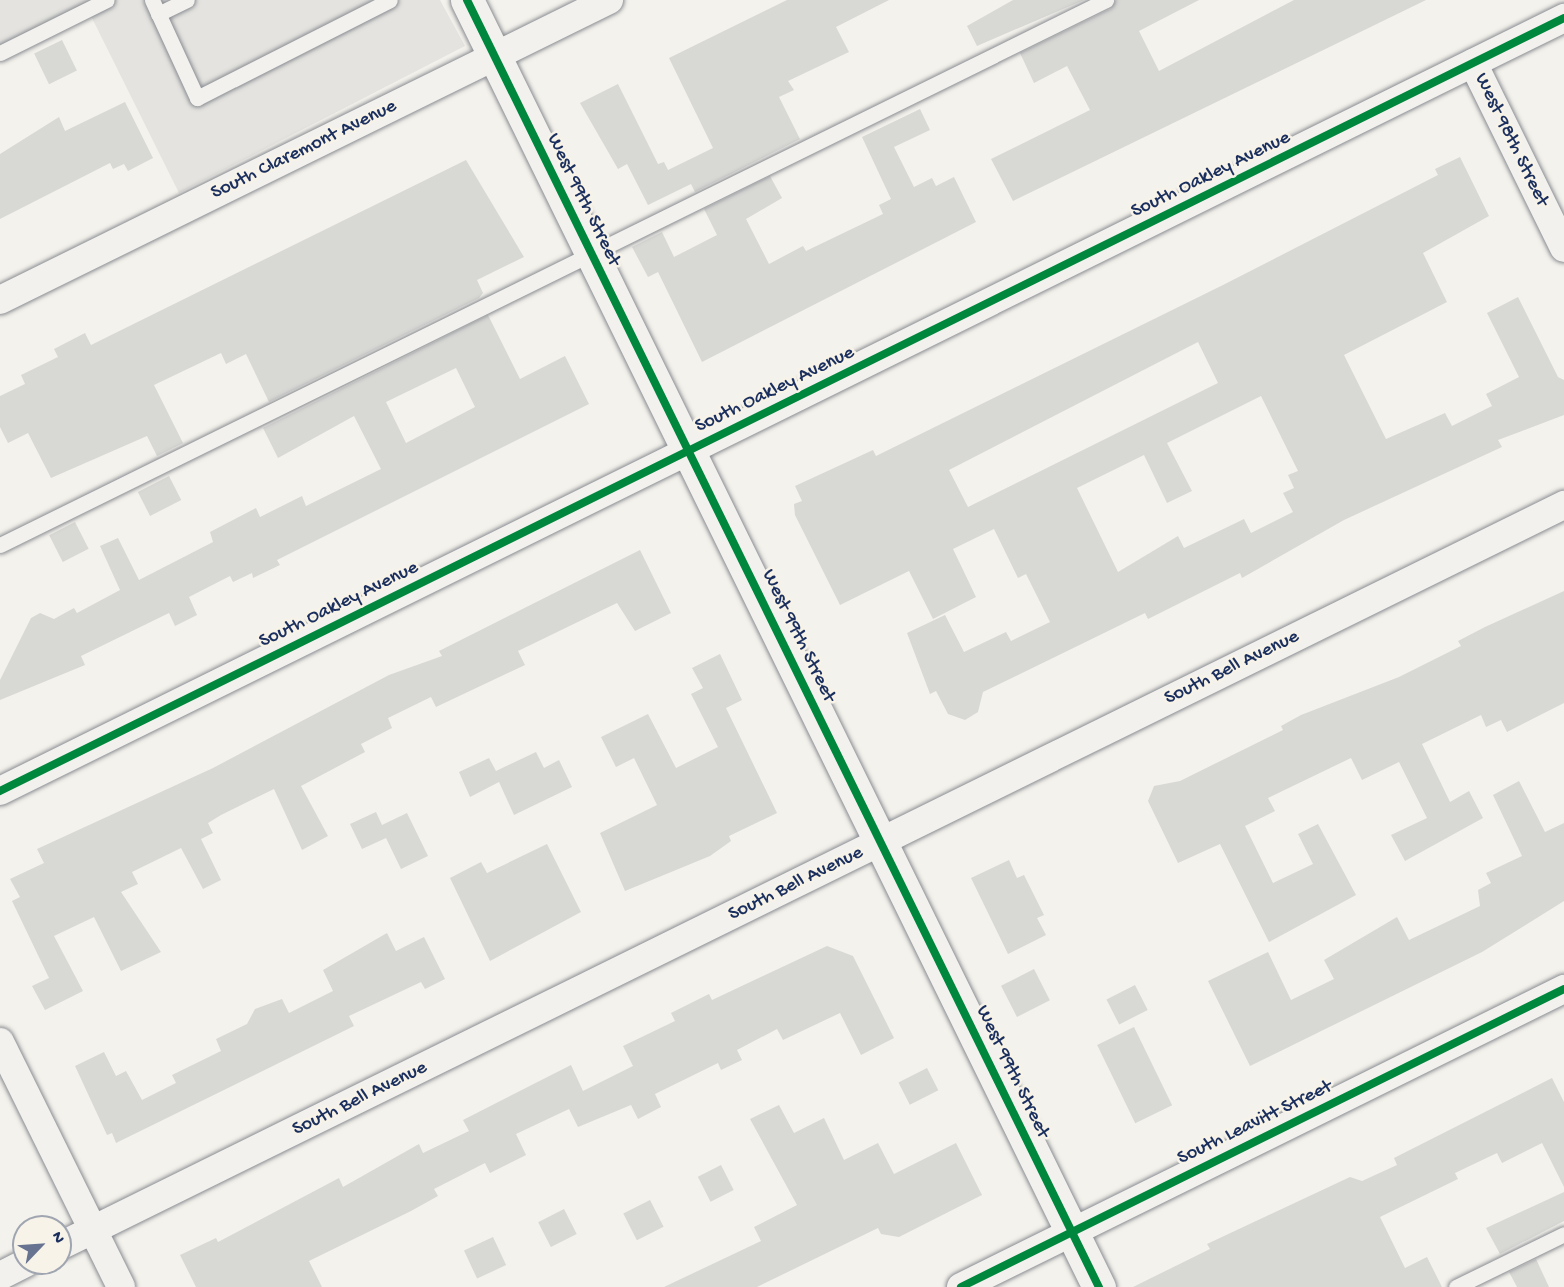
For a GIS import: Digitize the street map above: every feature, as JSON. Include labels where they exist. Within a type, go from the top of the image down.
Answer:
[{"type":"street","name":"West 99th Street","points":[[466,0],[1100,1287]]},
{"type":"street","name":"South Claremont Avenue","points":[[0,300],[609,0]]},
{"type":"street","name":"South Oakley Avenue","points":[[0,791],[1564,18]]},
{"type":"street","name":"West 98th Street","points":[[1473,63],[1564,248]]},
{"type":"street","name":"South Bell Avenue","points":[[72,1240],[1564,505]]},
{"type":"street","name":"South Leavitt Street","points":[[960,1287],[1564,989]]},
{"type":"street","points":[[0,1042],[121,1287]]},
{"type":"lane","points":[[0,53],[107,0]]},
{"type":"lane","points":[[188,0],[155,7],[197,98],[390,0]]},
{"type":"lane","points":[[0,545],[1106,0]]},
{"type":"lane","points":[[1456,1287],[1564,1234]]},
{"type":"shaded area","points":[[0,0],[440,0],[465,46],[179,193],[88,10],[0,53]]},
{"type":"building","points":[[787,0],[889,0],[836,27],[849,52],[788,81],[794,90],[779,97],[800,139],[695,192],[691,184],[648,205],[627,164],[618,169],[580,103],[618,84],[658,164],[664,162],[668,170],[713,148],[669,58]]},
{"type":"building","points":[[1013,0],[1084,0],[977,46],[967,26]]},
{"type":"building","points":[[1116,0],[1199,0],[1139,31],[1159,71],[1294,0],[1426,0],[1013,201],[991,159],[1090,110],[1067,66],[1034,83],[1020,53],[1110,9]]},
{"type":"building","points":[[62,40],[77,71],[49,84],[34,54]]},
{"type":"building","points":[[125,102],[153,158],[128,171],[124,164],[113,169],[110,163],[0,219],[0,154],[59,117],[65,131]]},
{"type":"building","points":[[920,109],[930,130],[894,147],[914,187],[932,178],[936,186],[954,177],[976,222],[702,362],[658,272],[648,277],[632,247],[662,232],[674,257],[717,235],[704,209],[770,176],[782,198],[746,219],[769,264],[803,246],[806,251],[883,214],[879,205],[891,199],[862,137]]},
{"type":"building","points":[[1460,157],[1489,216],[1423,253],[1447,302],[1344,355],[1386,439],[1445,413],[1452,426],[1492,406],[1486,394],[1519,377],[1487,313],[1518,297],[1558,377],[1564,380],[1564,415],[1498,440],[1502,447],[1344,520],[1242,578],[1240,573],[1148,619],[1145,613],[983,692],[978,712],[965,720],[948,714],[936,691],[930,694],[907,633],[945,615],[964,652],[1006,632],[1011,641],[1050,622],[1026,574],[1018,578],[994,529],[953,549],[976,597],[933,619],[909,571],[840,605],[795,515],[794,504],[802,501],[795,486],[873,450],[876,456],[1223,285],[1438,175],[1435,169]],"holes":[[[1198,342],[1218,383],[968,507],[949,470]],[[1261,396],[1298,471],[1288,475],[1294,488],[1283,493],[1293,512],[1251,533],[1244,519],[1184,548],[1178,536],[1118,572],[1077,488],[1144,455],[1167,503],[1192,491],[1167,443]]]},
{"type":"building","points":[[466,160],[524,257],[477,280],[483,293],[479,298],[269,402],[246,354],[226,364],[221,353],[154,385],[183,443],[157,456],[147,436],[51,478],[28,433],[8,443],[0,427],[0,396],[25,384],[21,375],[58,357],[54,349],[85,333],[91,345]]},
{"type":"building","points":[[488,315],[520,379],[565,356],[589,404],[277,560],[280,565],[253,578],[252,573],[233,582],[230,576],[189,597],[197,615],[175,626],[169,613],[81,656],[85,665],[0,700],[0,680],[31,618],[40,613],[54,619],[74,608],[77,613],[120,590],[100,546],[118,538],[139,580],[213,542],[210,532],[256,508],[260,517],[302,496],[306,506],[381,469],[354,416],[278,458],[263,428]],"holes":[[[456,368],[475,407],[406,443],[386,402]]]},
{"type":"building","points":[[169,476],[181,500],[150,516],[138,492]]},
{"type":"building","points":[[75,522],[89,549],[63,562],[49,535]]},
{"type":"building","points":[[640,550],[671,613],[635,631],[617,603],[518,651],[525,665],[436,707],[431,697],[388,718],[392,728],[361,744],[365,752],[301,786],[328,836],[302,850],[274,789],[208,823],[213,833],[201,839],[221,880],[203,889],[181,848],[132,872],[138,884],[121,892],[161,952],[121,971],[94,917],[54,936],[83,991],[45,1010],[32,986],[49,978],[12,901],[20,897],[10,879],[44,863],[37,849],[213,768],[389,675],[442,656],[439,651]]},
{"type":"building","points":[[1564,591],[1564,703],[1507,732],[1501,720],[1486,727],[1481,715],[1422,744],[1450,802],[1469,791],[1483,818],[1405,861],[1391,835],[1427,818],[1399,762],[1362,780],[1351,758],[1268,798],[1275,811],[1245,826],[1273,883],[1313,864],[1298,834],[1318,824],[1356,895],[1269,942],[1220,844],[1178,863],[1148,801],[1154,786],[1180,781],[1283,730],[1281,726],[1301,715],[1399,677],[1461,646],[1458,641]]},
{"type":"building","points":[[720,654],[742,700],[726,708],[777,813],[729,836],[731,841],[710,856],[625,891],[600,833],[657,805],[634,758],[616,767],[601,737],[648,714],[676,768],[718,747],[691,694],[703,688],[692,668]]},
{"type":"building","points":[[536,752],[544,768],[559,760],[572,787],[514,815],[499,782],[470,797],[459,772],[489,758],[496,771]]},
{"type":"building","points":[[1519,781],[1545,832],[1564,823],[1564,901],[1482,952],[1250,1066],[1208,981],[1268,952],[1291,1000],[1334,979],[1324,960],[1397,917],[1409,940],[1480,906],[1478,890],[1491,883],[1486,873],[1522,856],[1493,795]]},
{"type":"building","points":[[376,812],[382,825],[407,813],[428,856],[401,869],[386,838],[362,849],[350,824]]},
{"type":"building","points":[[547,844],[581,912],[490,961],[450,878],[481,862],[487,873]]},
{"type":"building","points":[[1009,860],[1017,878],[1024,875],[1044,915],[1037,918],[1046,935],[1008,954],[971,878]]},
{"type":"building","points":[[387,933],[396,951],[424,937],[445,979],[425,989],[421,982],[349,1016],[354,1026],[116,1143],[112,1133],[107,1135],[75,1066],[104,1052],[116,1076],[126,1071],[142,1100],[176,1083],[172,1075],[221,1051],[216,1039],[247,1024],[255,1009],[282,999],[289,1013],[333,991],[323,970]]},
{"type":"building","points":[[827,946],[853,956],[894,1038],[861,1055],[840,1013],[783,1040],[777,1029],[737,1050],[742,1060],[721,1070],[718,1063],[655,1094],[661,1107],[638,1119],[631,1105],[578,1127],[569,1109],[516,1134],[526,1155],[490,1173],[485,1163],[434,1189],[438,1196],[309,1261],[322,1287],[196,1287],[180,1255],[216,1238],[218,1242],[339,1178],[343,1187],[419,1144],[423,1153],[469,1131],[463,1120],[571,1065],[583,1091],[633,1066],[623,1046],[675,1021],[671,1013],[709,994],[712,1000]]},
{"type":"building","points":[[1034,969],[1050,1000],[1017,1017],[1001,986]]},
{"type":"building","points":[[1135,985],[1148,1010],[1119,1024],[1106,1000]]},
{"type":"building","points":[[1134,1027],[1172,1105],[1135,1123],[1097,1045]]},
{"type":"building","points":[[927,1068],[938,1090],[910,1105],[898,1083]]},
{"type":"building","points":[[1552,1078],[1564,1102],[1564,1187],[1542,1143],[1502,1163],[1497,1153],[1455,1173],[1458,1179],[1380,1217],[1405,1268],[1427,1257],[1442,1287],[1133,1287],[1210,1249],[1207,1244],[1350,1177],[1362,1181],[1397,1165],[1394,1158]]},
{"type":"building","points":[[779,1105],[794,1133],[824,1118],[844,1160],[878,1143],[894,1174],[956,1143],[982,1195],[899,1237],[881,1234],[878,1228],[757,1287],[664,1287],[761,1241],[754,1227],[797,1205],[750,1119]]},
{"type":"building","points":[[721,1165],[734,1190],[711,1202],[698,1177]]},
{"type":"building","points":[[1564,1192],[1564,1221],[1500,1254],[1486,1228]]},
{"type":"building","points":[[650,1200],[664,1227],[637,1240],[623,1214]]},
{"type":"building","points":[[564,1209],[577,1234],[551,1247],[538,1222]]},
{"type":"building","points":[[493,1237],[506,1265],[477,1279],[464,1251]]},
{"type":"building","points":[[1536,1259],[1549,1287],[1517,1287],[1509,1272]]},
{"type":"cycle path","points":[[467,0],[1099,1287]]},
{"type":"cycle path","points":[[0,791],[1564,18]]},
{"type":"cycle path","points":[[961,1287],[1564,989]]}]
